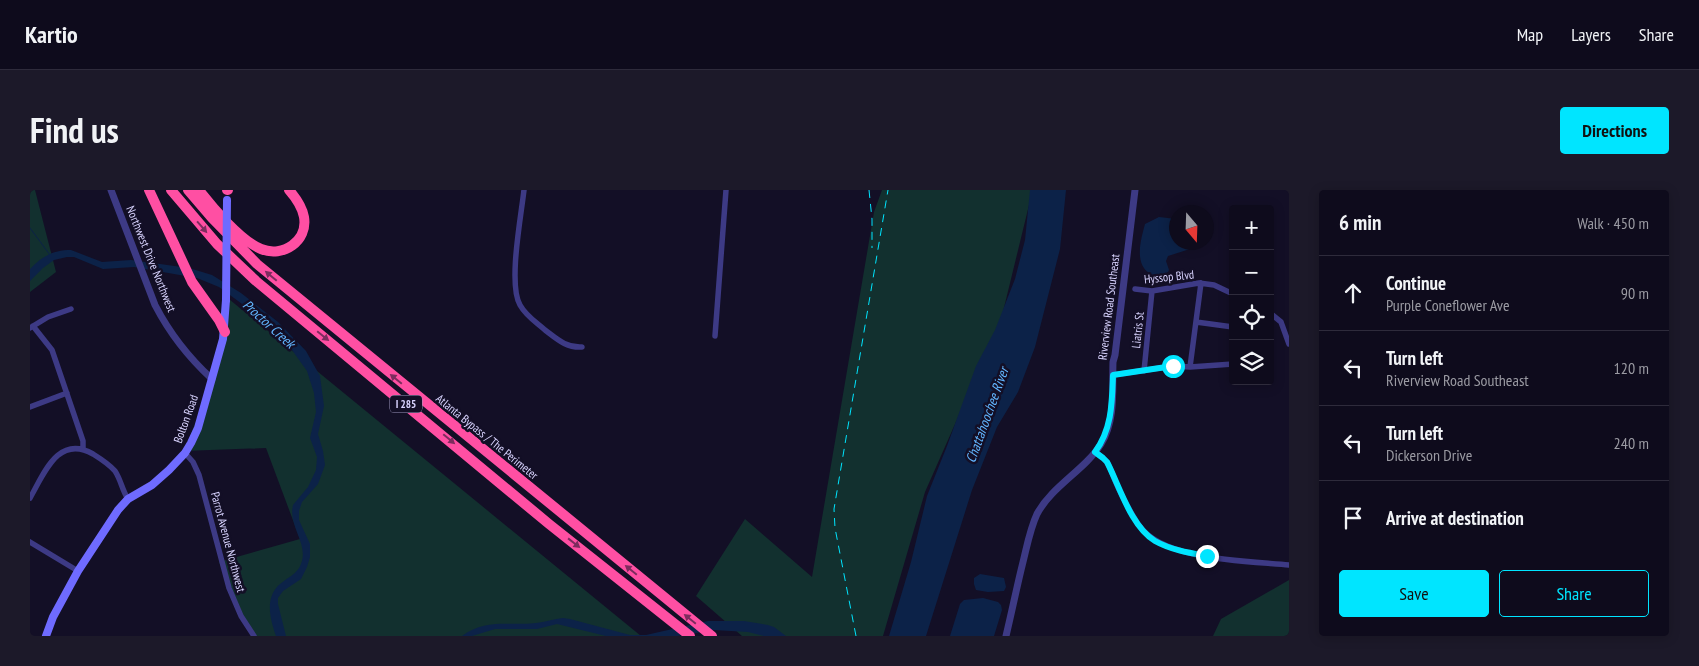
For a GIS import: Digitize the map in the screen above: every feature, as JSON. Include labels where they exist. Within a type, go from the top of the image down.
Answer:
[{"type":"highway","points":[[149,190],[192,282],[219,320],[225,332]]},
{"type":"highway","name":"Atlanta Bypass / The Perimeter","points":[[171,190],[212,239],[256,280],[550,524],[690,636]]},
{"type":"highway","name":"Atlanta Bypass / The Perimeter","points":[[188,190],[228,236],[257,264],[712,636]]},
{"type":"highway","points":[[199,190],[248,241],[262,250],[278,252],[295,244],[304,228],[302,208],[289,190]]},
{"type":"main road","name":"Bolton Road","points":[[46,636],[53,617],[78,571],[118,510],[128,499],[152,485],[185,453],[198,428],[225,332],[228,193]]},
{"type":"street","name":"Northwest Drive Northwest","points":[[111,190],[155,304],[173,337],[212,379]]},
{"type":"street","points":[[524,190],[514,278],[516,297],[524,312],[530,318],[564,344],[582,347]]},
{"type":"street","points":[[715,336],[726,190]]},
{"type":"street","name":"Riverview Road Southeast","points":[[1006,636],[1029,536],[1038,513],[1052,495],[1095,452],[1101,444],[1108,427],[1135,190]]},
{"type":"street","points":[[1190,367],[1201,283]]},
{"type":"street","name":"Hyssop Blvd","points":[[1135,289],[1152,290],[1201,283],[1214,285],[1229,292]]},
{"type":"street","name":"Liatris St","points":[[1144,371],[1152,290]]},
{"type":"street","points":[[71,309],[48,317],[31,327],[52,350],[83,441],[83,449]]},
{"type":"street","points":[[1274,316],[1281,322],[1289,344]]},
{"type":"street","points":[[1196,322],[1229,326]]},
{"type":"street","points":[[1113,375],[1173,366],[1190,367],[1229,364]]},
{"type":"street","points":[[30,407],[67,393]]},
{"type":"street","points":[[30,498],[54,458],[67,450],[83,449],[98,457],[113,469],[128,499]]},
{"type":"street","points":[[1095,452],[1107,462],[1122,497],[1138,524],[1155,541],[1207,556],[1289,565]]},
{"type":"street","name":"Parrot Avenue Northwest","points":[[185,453],[193,462],[199,474],[234,603],[240,616],[254,636]]},
{"type":"street","points":[[30,542],[78,571]]},
{"type":"green space","points":[[30,190],[35,190],[56,272],[30,292]]},
{"type":"green space","points":[[882,190],[1030,190],[1030,201],[1001,320],[925,492],[883,636],[742,636],[696,596],[745,519],[812,577],[874,212]]},
{"type":"green space","points":[[224,295],[641,636],[253,636],[239,612],[219,562],[300,539],[266,448],[184,451],[210,387],[226,340]]},
{"type":"green space","points":[[1289,580],[1289,636],[1213,636],[1221,619]]},
{"type":"water","name":"Chattahoochee River","points":[[1030,190],[1066,190],[1060,249],[1035,347],[1018,392],[997,427],[972,490],[926,636],[889,636],[911,562],[927,496],[976,366],[995,330],[1015,279],[1025,240]]},
{"type":"water","points":[[1159,217],[1169,218],[1169,250],[1187,250],[1168,256],[1166,261],[1169,270],[1161,275],[1152,275],[1144,269],[1141,263],[1140,250],[1145,224]]},
{"type":"water","name":"Proctor Creek","points":[[71,250],[102,262],[131,260],[189,268],[212,275],[241,293],[278,322],[306,351],[320,376],[324,406],[318,434],[325,465],[318,484],[302,502],[299,511],[299,520],[310,544],[310,557],[307,567],[301,579],[283,591],[278,598],[286,636],[276,636],[271,621],[270,606],[273,592],[297,571],[302,561],[302,547],[293,520],[293,505],[308,487],[316,470],[317,457],[310,438],[316,412],[314,393],[307,371],[287,343],[253,312],[219,287],[197,278],[134,267],[103,269],[74,257],[67,257],[54,260],[30,281],[30,269],[39,261],[59,251]]},
{"type":"water","points":[[980,574],[1004,578],[1006,587],[1004,591],[988,592],[976,590],[974,578]]},
{"type":"water","points":[[983,598],[998,602],[1001,605],[1002,610],[994,636],[950,636],[960,604],[964,600]]},
{"type":"water","points":[[563,618],[630,635],[646,635],[708,621],[744,621],[774,627],[786,636],[764,636],[748,632],[714,630],[678,636],[606,636],[557,624],[537,629],[495,629],[472,636],[462,636],[471,630],[489,625],[526,624]]},
{"type":"waterway","points":[[30,228],[50,255]]},
{"type":"railway","points":[[869,190],[872,248]]},
{"type":"railway","points":[[856,636],[835,528],[834,509],[888,190]]},
{"type":"route","points":[[1173,366],[1113,375],[1108,427],[1101,444],[1095,452],[1107,462],[1122,497],[1138,524],[1150,537],[1166,546],[1207,556]]}]
